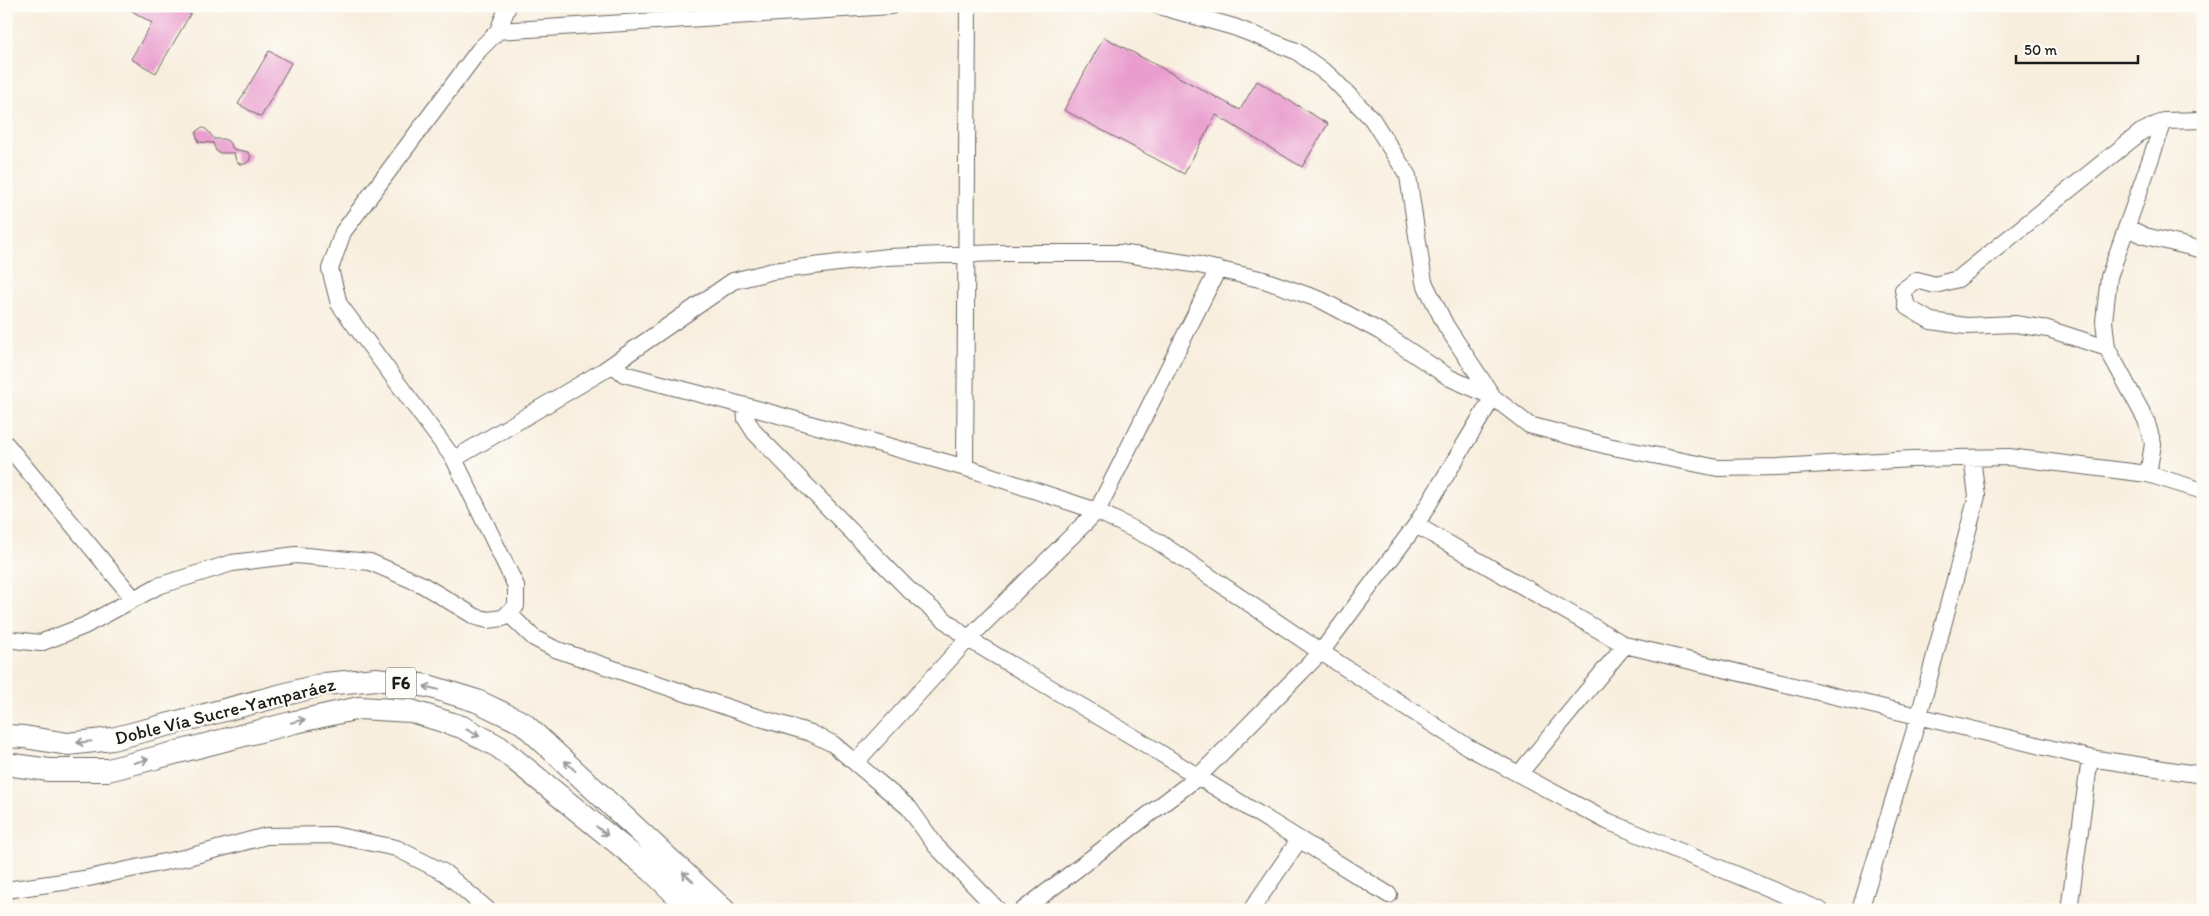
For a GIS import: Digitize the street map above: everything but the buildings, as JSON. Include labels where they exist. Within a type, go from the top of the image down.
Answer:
[{"type":"highway","name":"Doble Vía Sucre-Yamparáez","points":[[6,736],[68,744],[112,739],[325,684],[376,679],[428,686],[477,701],[523,723],[724,910]]},
{"type":"highway","name":"Doble Vía Sucre-Yamparáez","points":[[6,764],[49,770],[108,770],[294,722],[359,708],[411,710],[462,727],[499,747],[652,871],[692,910]]},
{"type":"street","points":[[6,639],[40,643],[84,626],[158,586],[232,563],[296,556],[370,562],[421,584],[476,617],[488,620],[503,618],[516,606],[516,586],[454,459],[339,304],[330,269],[343,232],[479,50],[498,31],[508,6]]},
{"type":"street","points":[[498,31],[668,13],[891,6]]},
{"type":"street","points":[[965,468],[968,6]]},
{"type":"street","points":[[1159,6],[1204,12],[1234,27],[1296,51],[1330,76],[1372,119],[1408,176],[1424,282],[1446,326],[1493,397]]},
{"type":"street","points":[[2107,348],[2048,329],[2015,324],[1966,326],[1931,322],[1907,307],[1903,290],[1916,280],[1936,284],[1958,279],[2140,132],[2164,121],[2203,120]]},
{"type":"street","points":[[2148,474],[2153,444],[2146,420],[2107,348],[2104,321],[2109,277],[2128,228],[2164,121]]},
{"type":"street","points":[[2128,228],[2145,236],[2203,250]]},
{"type":"street","points":[[454,459],[614,364],[733,281],[772,271],[887,257],[966,254],[1120,253],[1218,269],[1264,280],[1321,300],[1382,332],[1450,378],[1493,397],[1529,424],[1608,446],[1718,468],[1777,467],[1912,459],[2009,458],[2148,474],[2203,491]]},
{"type":"street","points":[[856,762],[968,639],[1097,511],[1218,269]]},
{"type":"street","points":[[614,364],[624,374],[965,468],[1097,511],[1157,541],[1321,652],[1468,748],[1607,821],[1820,910]]},
{"type":"street","points":[[1022,910],[1198,777],[1321,652],[1416,525],[1493,397]]},
{"type":"street","points":[[745,406],[746,419],[755,433],[909,590],[968,639],[1198,777],[1389,895]]},
{"type":"street","points":[[6,444],[134,599]]},
{"type":"street","points":[[1860,910],[1919,716],[1977,496],[1972,458]]},
{"type":"street","points":[[1416,525],[1625,645],[2090,758],[2203,775]]},
{"type":"street","points":[[508,613],[534,638],[555,649],[750,715],[811,733],[833,744],[909,808],[936,846],[998,910]]},
{"type":"street","points":[[1519,774],[1625,645]]},
{"type":"street","points":[[2069,910],[2090,758]]},
{"type":"street","points":[[6,890],[84,879],[188,857],[266,836],[334,835],[396,848],[445,873],[488,910]]},
{"type":"street","points":[[1251,910],[1299,840]]}]
